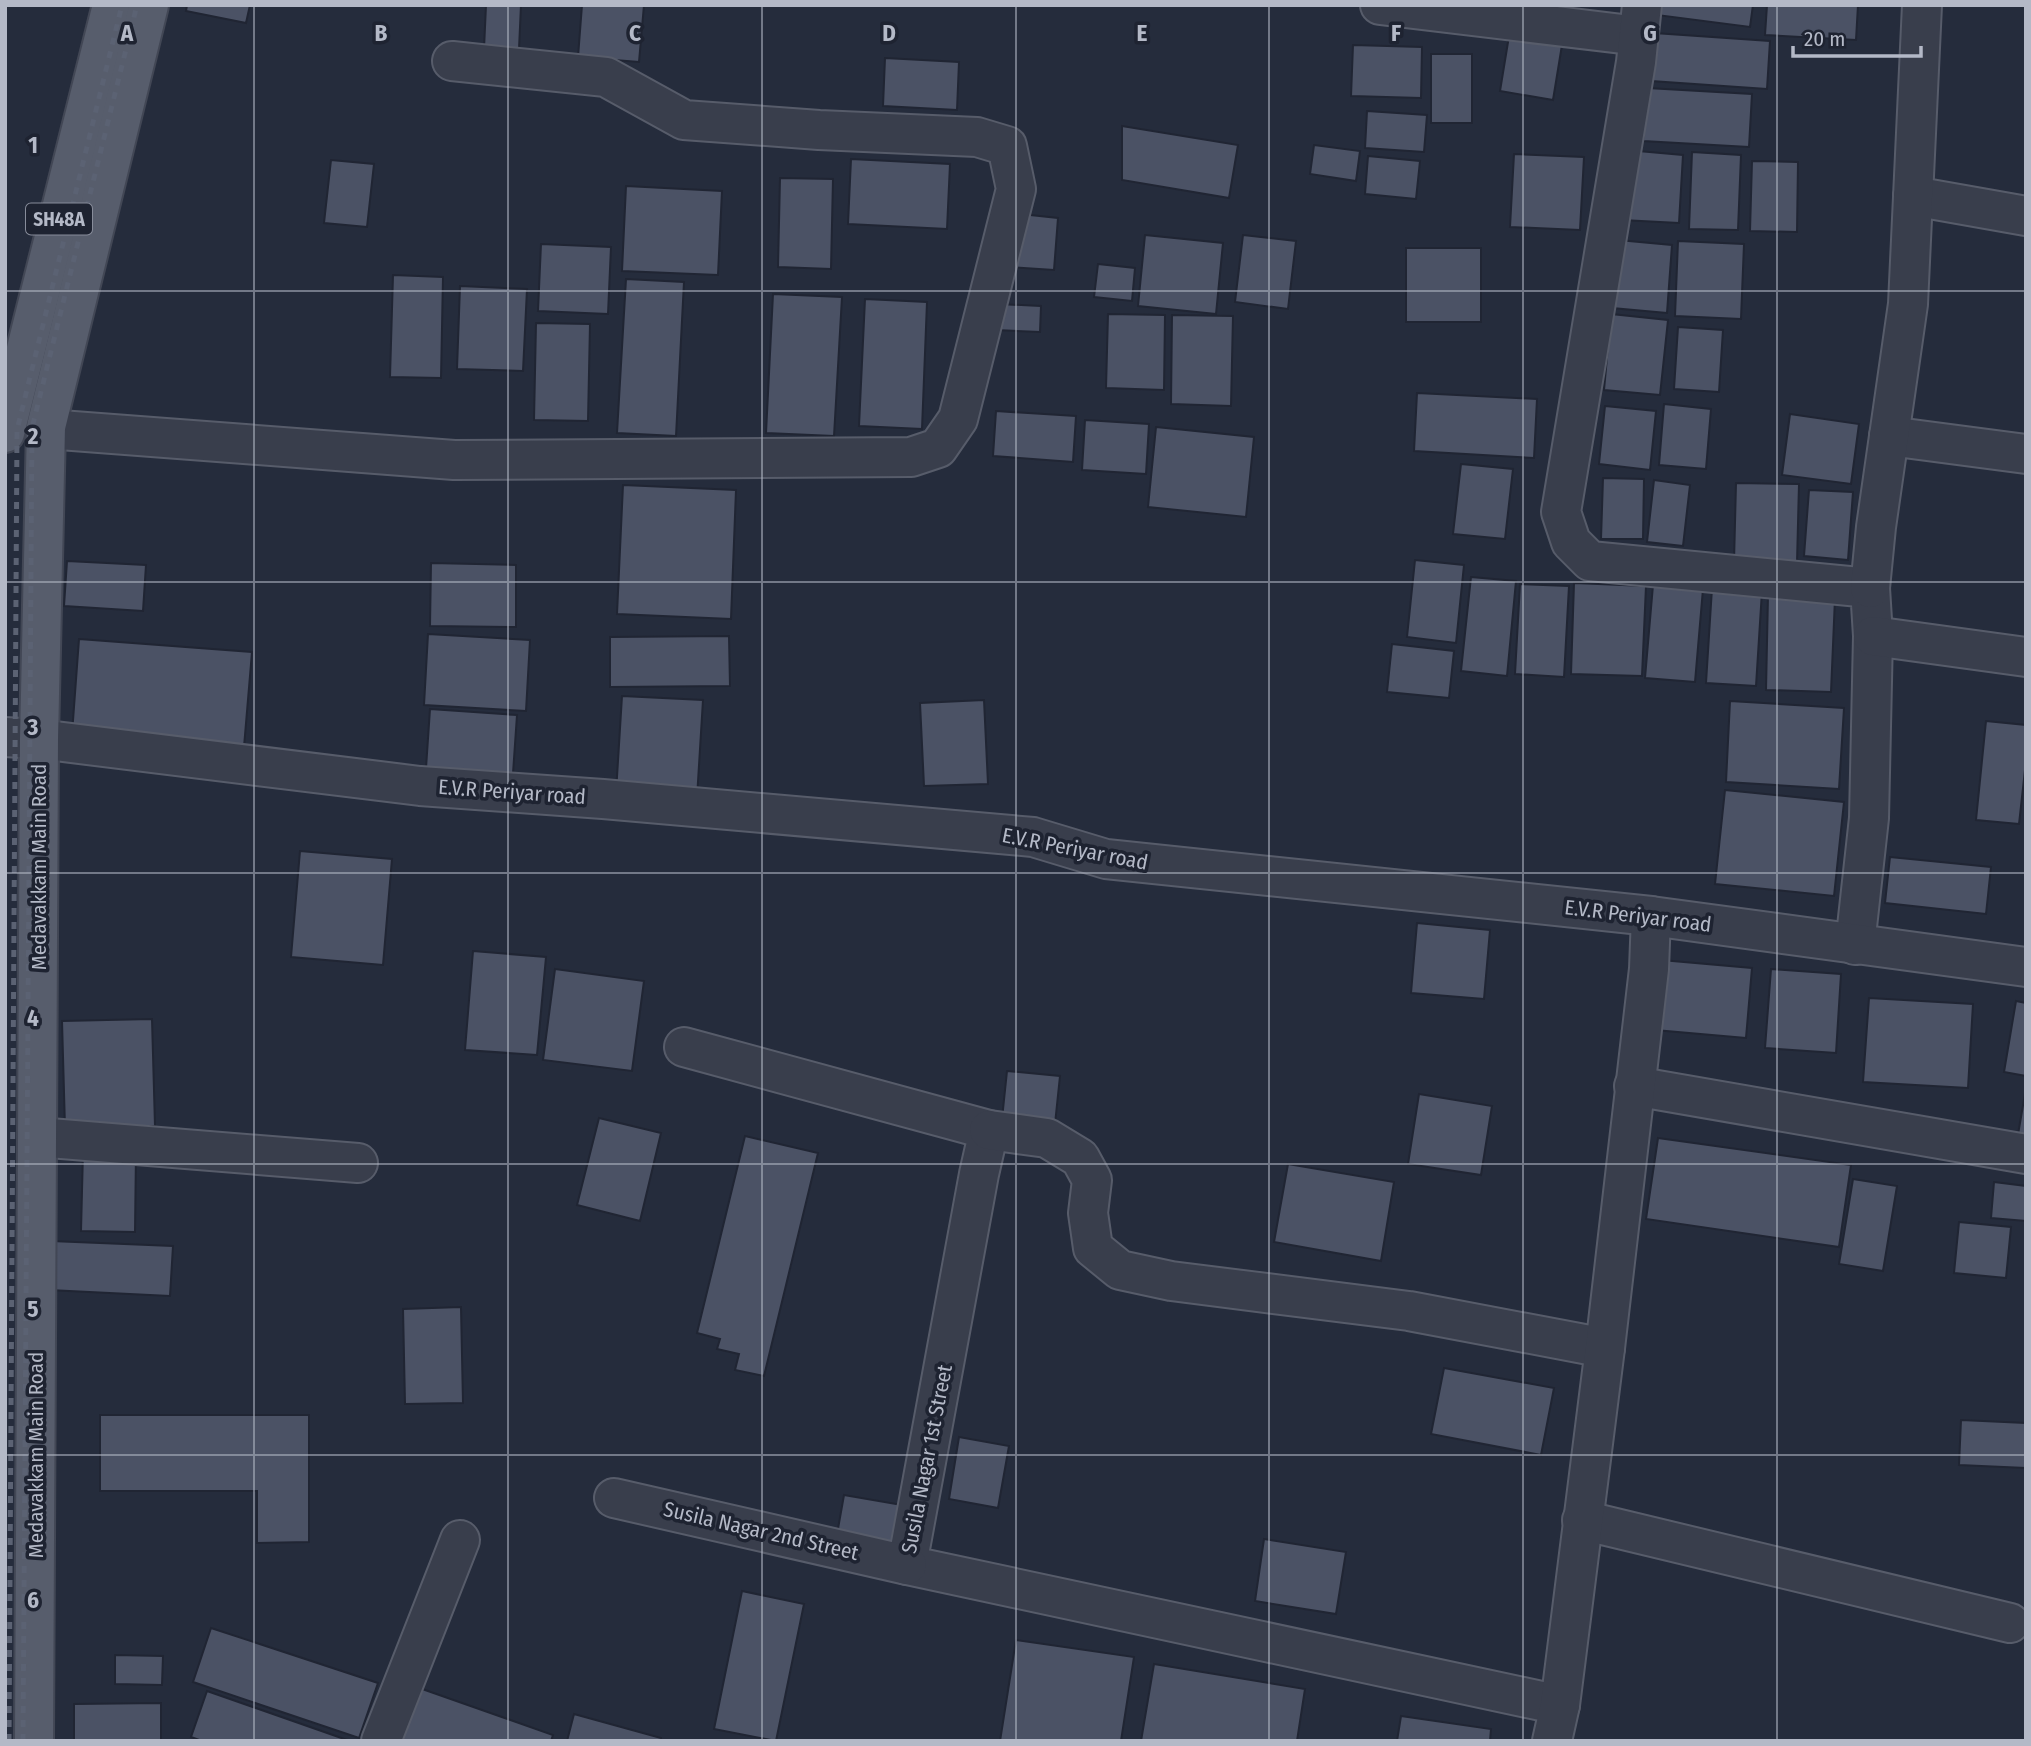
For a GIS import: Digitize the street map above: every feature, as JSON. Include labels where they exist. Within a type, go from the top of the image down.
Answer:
[{"type":"main road","name":"SH48A","points":[[5,433],[112,5]]},
{"type":"main road","name":"Medavakkam Main Road","points":[[34,1741],[37,1137],[22,738],[46,427],[149,5]]},
{"type":"street","points":[[1380,5],[1641,21],[1561,512],[1571,542],[1590,561],[1870,588]]},
{"type":"street","points":[[1855,945],[1869,818],[1873,636],[1870,588],[1876,527],[1908,304],[1922,5]]},
{"type":"street","points":[[46,427],[454,460],[911,457],[938,448],[958,419],[1016,189],[1007,146],[977,137],[819,130],[684,120],[606,77],[452,61]]},
{"type":"street","points":[[1913,196],[2026,216]]},
{"type":"street","points":[[1889,436],[2026,454]]},
{"type":"street","points":[[1873,636],[2026,657]]},
{"type":"street","name":"E.V.R Periyar road","points":[[22,738],[420,786],[603,799],[1033,837],[1106,859],[1651,916],[2026,967]]},
{"type":"street","points":[[1556,1723],[1605,1348],[1649,970],[1651,916]]},
{"type":"street","points":[[684,1047],[989,1130],[1047,1138],[1080,1158],[1092,1180],[1088,1213],[1093,1248],[1120,1270],[1171,1281],[1409,1311],[1605,1348]]},
{"type":"street","points":[[1634,1086],[2026,1154]]},
{"type":"street","name":"Susila Nagar 1st Street","points":[[989,1130],[907,1565],[1556,1723]]},
{"type":"street","points":[[37,1137],[358,1163]]},
{"type":"street","name":"Susila Nagar 2nd Street","points":[[614,1498],[907,1565]]},
{"type":"street","points":[[1582,1520],[2010,1623]]},
{"type":"street","points":[[382,1741],[460,1540]]},
{"type":"building","points":[[187,5],[250,5],[246,23],[186,11]]},
{"type":"building","points":[[486,5],[521,5],[519,49],[484,49]]},
{"type":"building","points":[[582,5],[644,5],[639,62],[578,57]]},
{"type":"building","points":[[1650,5],[1753,5],[1750,27],[1649,14]]},
{"type":"building","points":[[1767,5],[1858,5],[1856,40],[1765,35]]},
{"type":"building","points":[[1654,33],[1770,41],[1767,89],[1651,81]]},
{"type":"building","points":[[1509,36],[1562,45],[1553,100],[1500,91]]},
{"type":"building","points":[[1353,45],[1422,47],[1421,98],[1351,96]]},
{"type":"building","points":[[1431,54],[1472,54],[1472,123],[1431,123]]},
{"type":"building","points":[[885,58],[959,62],[957,110],[883,106]]},
{"type":"building","points":[[1647,88],[1752,94],[1749,147],[1643,141]]},
{"type":"building","points":[[1367,111],[1427,115],[1424,152],[1365,148]]},
{"type":"building","points":[[1122,126],[1238,145],[1229,198],[1122,180]]},
{"type":"building","points":[[1314,145],[1360,151],[1356,181],[1310,174]]},
{"type":"building","points":[[1627,150],[1683,155],[1679,223],[1622,220]]},
{"type":"building","points":[[1692,152],[1741,155],[1738,230],[1689,229]]},
{"type":"building","points":[[1514,154],[1584,157],[1580,230],[1510,227]]},
{"type":"building","points":[[1368,156],[1420,161],[1416,199],[1365,194]]},
{"type":"building","points":[[851,159],[950,164],[947,229],[848,224]]},
{"type":"building","points":[[331,160],[374,164],[367,227],[324,223]]},
{"type":"building","points":[[1752,161],[1798,162],[1797,232],[1750,231]]},
{"type":"building","points":[[780,178],[833,179],[831,269],[778,267]]},
{"type":"building","points":[[626,186],[722,191],[718,275],[622,271]]},
{"type":"building","points":[[1011,213],[1058,218],[1054,270],[1007,267]]},
{"type":"building","points":[[1145,235],[1223,243],[1216,314],[1138,306]]},
{"type":"building","points":[[1243,235],[1296,241],[1288,309],[1235,302]]},
{"type":"building","points":[[1618,240],[1672,245],[1667,313],[1612,308]]},
{"type":"building","points":[[1678,241],[1744,244],[1741,319],[1675,316]]},
{"type":"building","points":[[541,244],[611,247],[608,314],[538,311]]},
{"type":"building","points":[[1406,248],[1481,248],[1481,322],[1406,322]]},
{"type":"building","points":[[1098,264],[1135,268],[1132,301],[1094,297]]},
{"type":"building","points":[[393,275],[443,277],[441,378],[390,377]]},
{"type":"building","points":[[626,279],[684,282],[676,436],[617,433]]},
{"type":"building","points":[[460,286],[527,289],[523,371],[457,369]]},
{"type":"building","points":[[773,294],[842,297],[834,436],[766,433]]},
{"type":"building","points":[[865,299],[927,302],[922,429],[859,426]]},
{"type":"building","points":[[998,304],[1041,306],[1040,332],[996,330]]},
{"type":"building","points":[[1108,314],[1165,315],[1164,390],[1106,388]]},
{"type":"building","points":[[1611,314],[1668,320],[1660,395],[1604,390]]},
{"type":"building","points":[[1172,315],[1233,316],[1231,406],[1171,404]]},
{"type":"building","points":[[536,323],[590,324],[588,421],[534,420]]},
{"type":"building","points":[[1678,327],[1723,330],[1719,392],[1674,389]]},
{"type":"building","points":[[1417,393],[1537,399],[1534,458],[1414,451]]},
{"type":"building","points":[[1664,404],[1711,409],[1706,469],[1659,465]]},
{"type":"building","points":[[1605,406],[1656,411],[1650,470],[1599,464]]},
{"type":"building","points":[[996,411],[1076,416],[1073,462],[993,456]]},
{"type":"building","points":[[1790,414],[1859,424],[1851,484],[1782,475]]},
{"type":"building","points":[[1085,420],[1149,424],[1146,474],[1082,470]]},
{"type":"building","points":[[1156,427],[1254,437],[1246,517],[1148,507]]},
{"type":"building","points":[[1461,464],[1513,469],[1505,539],[1453,534]]},
{"type":"building","points":[[1603,478],[1644,479],[1643,539],[1601,539]]},
{"type":"building","points":[[1654,480],[1690,485],[1683,546],[1647,542]]},
{"type":"building","points":[[1736,483],[1799,484],[1797,563],[1734,562]]},
{"type":"building","points":[[623,485],[736,490],[731,619],[617,614]]},
{"type":"building","points":[[1809,490],[1853,492],[1848,560],[1804,556]]},
{"type":"building","points":[[1415,560],[1464,565],[1456,643],[1407,637]]},
{"type":"building","points":[[67,561],[146,565],[143,611],[64,606]]},
{"type":"building","points":[[431,563],[516,565],[516,627],[430,626]]},
{"type":"building","points":[[1471,577],[1516,581],[1507,676],[1461,671]]},
{"type":"building","points":[[1574,583],[1646,586],[1642,676],[1571,674]]},
{"type":"building","points":[[1520,584],[1569,586],[1564,677],[1515,674]]},
{"type":"building","points":[[1653,585],[1703,589],[1695,682],[1645,678]]},
{"type":"building","points":[[1712,588],[1762,591],[1756,686],[1706,683]]},
{"type":"building","points":[[1768,595],[1835,598],[1831,692],[1766,690]]},
{"type":"building","points":[[428,634],[530,640],[526,711],[424,705]]},
{"type":"building","points":[[729,636],[730,686],[610,687],[610,637]]},
{"type":"building","points":[[79,639],[252,652],[244,747],[72,734]]},
{"type":"building","points":[[1392,644],[1454,651],[1449,698],[1387,692]]},
{"type":"building","points":[[622,696],[703,700],[697,798],[616,793]]},
{"type":"building","points":[[984,700],[988,784],[924,786],[920,703]]},
{"type":"building","points":[[1730,701],[1844,708],[1839,789],[1726,782]]},
{"type":"building","points":[[430,709],[517,715],[512,788],[425,783]]},
{"type":"building","points":[[1986,721],[2026,725],[2026,761],[2019,824],[1976,820]]},
{"type":"building","points":[[1725,790],[1844,802],[1834,896],[1715,884]]},
{"type":"building","points":[[300,851],[392,859],[383,965],[291,957]]},
{"type":"building","points":[[1890,857],[1991,867],[1986,914],[1885,903]]},
{"type":"building","points":[[1417,923],[1490,930],[1484,999],[1411,993]]},
{"type":"building","points":[[473,951],[546,957],[537,1055],[465,1050]]},
{"type":"building","points":[[1661,960],[1752,968],[1746,1038],[1655,1030]]},
{"type":"building","points":[[555,969],[644,981],[632,1071],[543,1060]]},
{"type":"building","points":[[1771,969],[1841,974],[1836,1053],[1765,1048]]},
{"type":"building","points":[[1869,998],[1973,1004],[1968,1088],[1863,1082]]},
{"type":"building","points":[[2016,1001],[2026,1003],[2026,1076],[2004,1072]]},
{"type":"building","points":[[152,1019],[155,1126],[65,1128],[62,1021]]},
{"type":"building","points":[[1007,1071],[1060,1076],[1055,1124],[1002,1119]]},
{"type":"building","points":[[2026,1088],[2026,1148],[2016,1146]]},
{"type":"building","points":[[1419,1094],[1492,1106],[1481,1175],[1408,1164]]},
{"type":"building","points":[[599,1118],[661,1133],[640,1221],[577,1205]]},
{"type":"building","points":[[745,1136],[818,1153],[764,1376],[735,1370],[739,1354],[717,1349],[720,1339],[697,1333]]},
{"type":"building","points":[[1658,1138],[1851,1165],[1839,1247],[1646,1219]]},
{"type":"building","points":[[83,1151],[136,1152],[135,1232],[81,1231]]},
{"type":"building","points":[[1288,1164],[1394,1182],[1381,1261],[1274,1242]]},
{"type":"building","points":[[1853,1179],[1897,1186],[1883,1271],[1839,1264]]},
{"type":"building","points":[[1994,1182],[2026,1186],[2026,1221],[1991,1218]]},
{"type":"building","points":[[1959,1222],[2011,1227],[2006,1278],[1954,1273]]},
{"type":"building","points":[[51,1241],[173,1246],[170,1296],[49,1290]]},
{"type":"building","points":[[461,1307],[463,1403],[405,1404],[403,1309]]},
{"type":"building","points":[[1444,1368],[1554,1388],[1541,1455],[1431,1434]]},
{"type":"building","points":[[100,1415],[309,1415],[309,1542],[257,1543],[257,1491],[100,1491]]},
{"type":"building","points":[[1961,1420],[2026,1423],[2026,1468],[1959,1465]]},
{"type":"building","points":[[959,1437],[1009,1446],[998,1508],[949,1499]]},
{"type":"building","points":[[844,1495],[902,1505],[893,1551],[836,1540]]},
{"type":"building","points":[[1264,1539],[1346,1552],[1336,1614],[1255,1601]]},
{"type":"building","points":[[742,1591],[804,1604],[776,1741],[714,1729]]},
{"type":"building","points":[[211,1628],[378,1683],[359,1738],[193,1682]]},
{"type":"building","points":[[1016,1640],[1134,1657],[1121,1741],[1000,1741]]},
{"type":"building","points":[[115,1655],[163,1656],[162,1685],[115,1684]]},
{"type":"building","points":[[1154,1664],[1305,1689],[1297,1741],[1141,1741]]},
{"type":"building","points":[[408,1684],[553,1735],[551,1741],[388,1741]]},
{"type":"building","points":[[207,1691],[350,1741],[202,1741],[191,1737]]},
{"type":"building","points":[[161,1703],[161,1741],[74,1741],[74,1704]]},
{"type":"building","points":[[574,1714],[661,1738],[661,1741],[567,1741]]},
{"type":"building","points":[[1401,1716],[1491,1729],[1490,1741],[1397,1741]]},
{"type":"railway","points":[[9,1741],[17,430],[122,5]]},
{"type":"railway","points":[[23,1741],[32,428],[137,5]]}]
